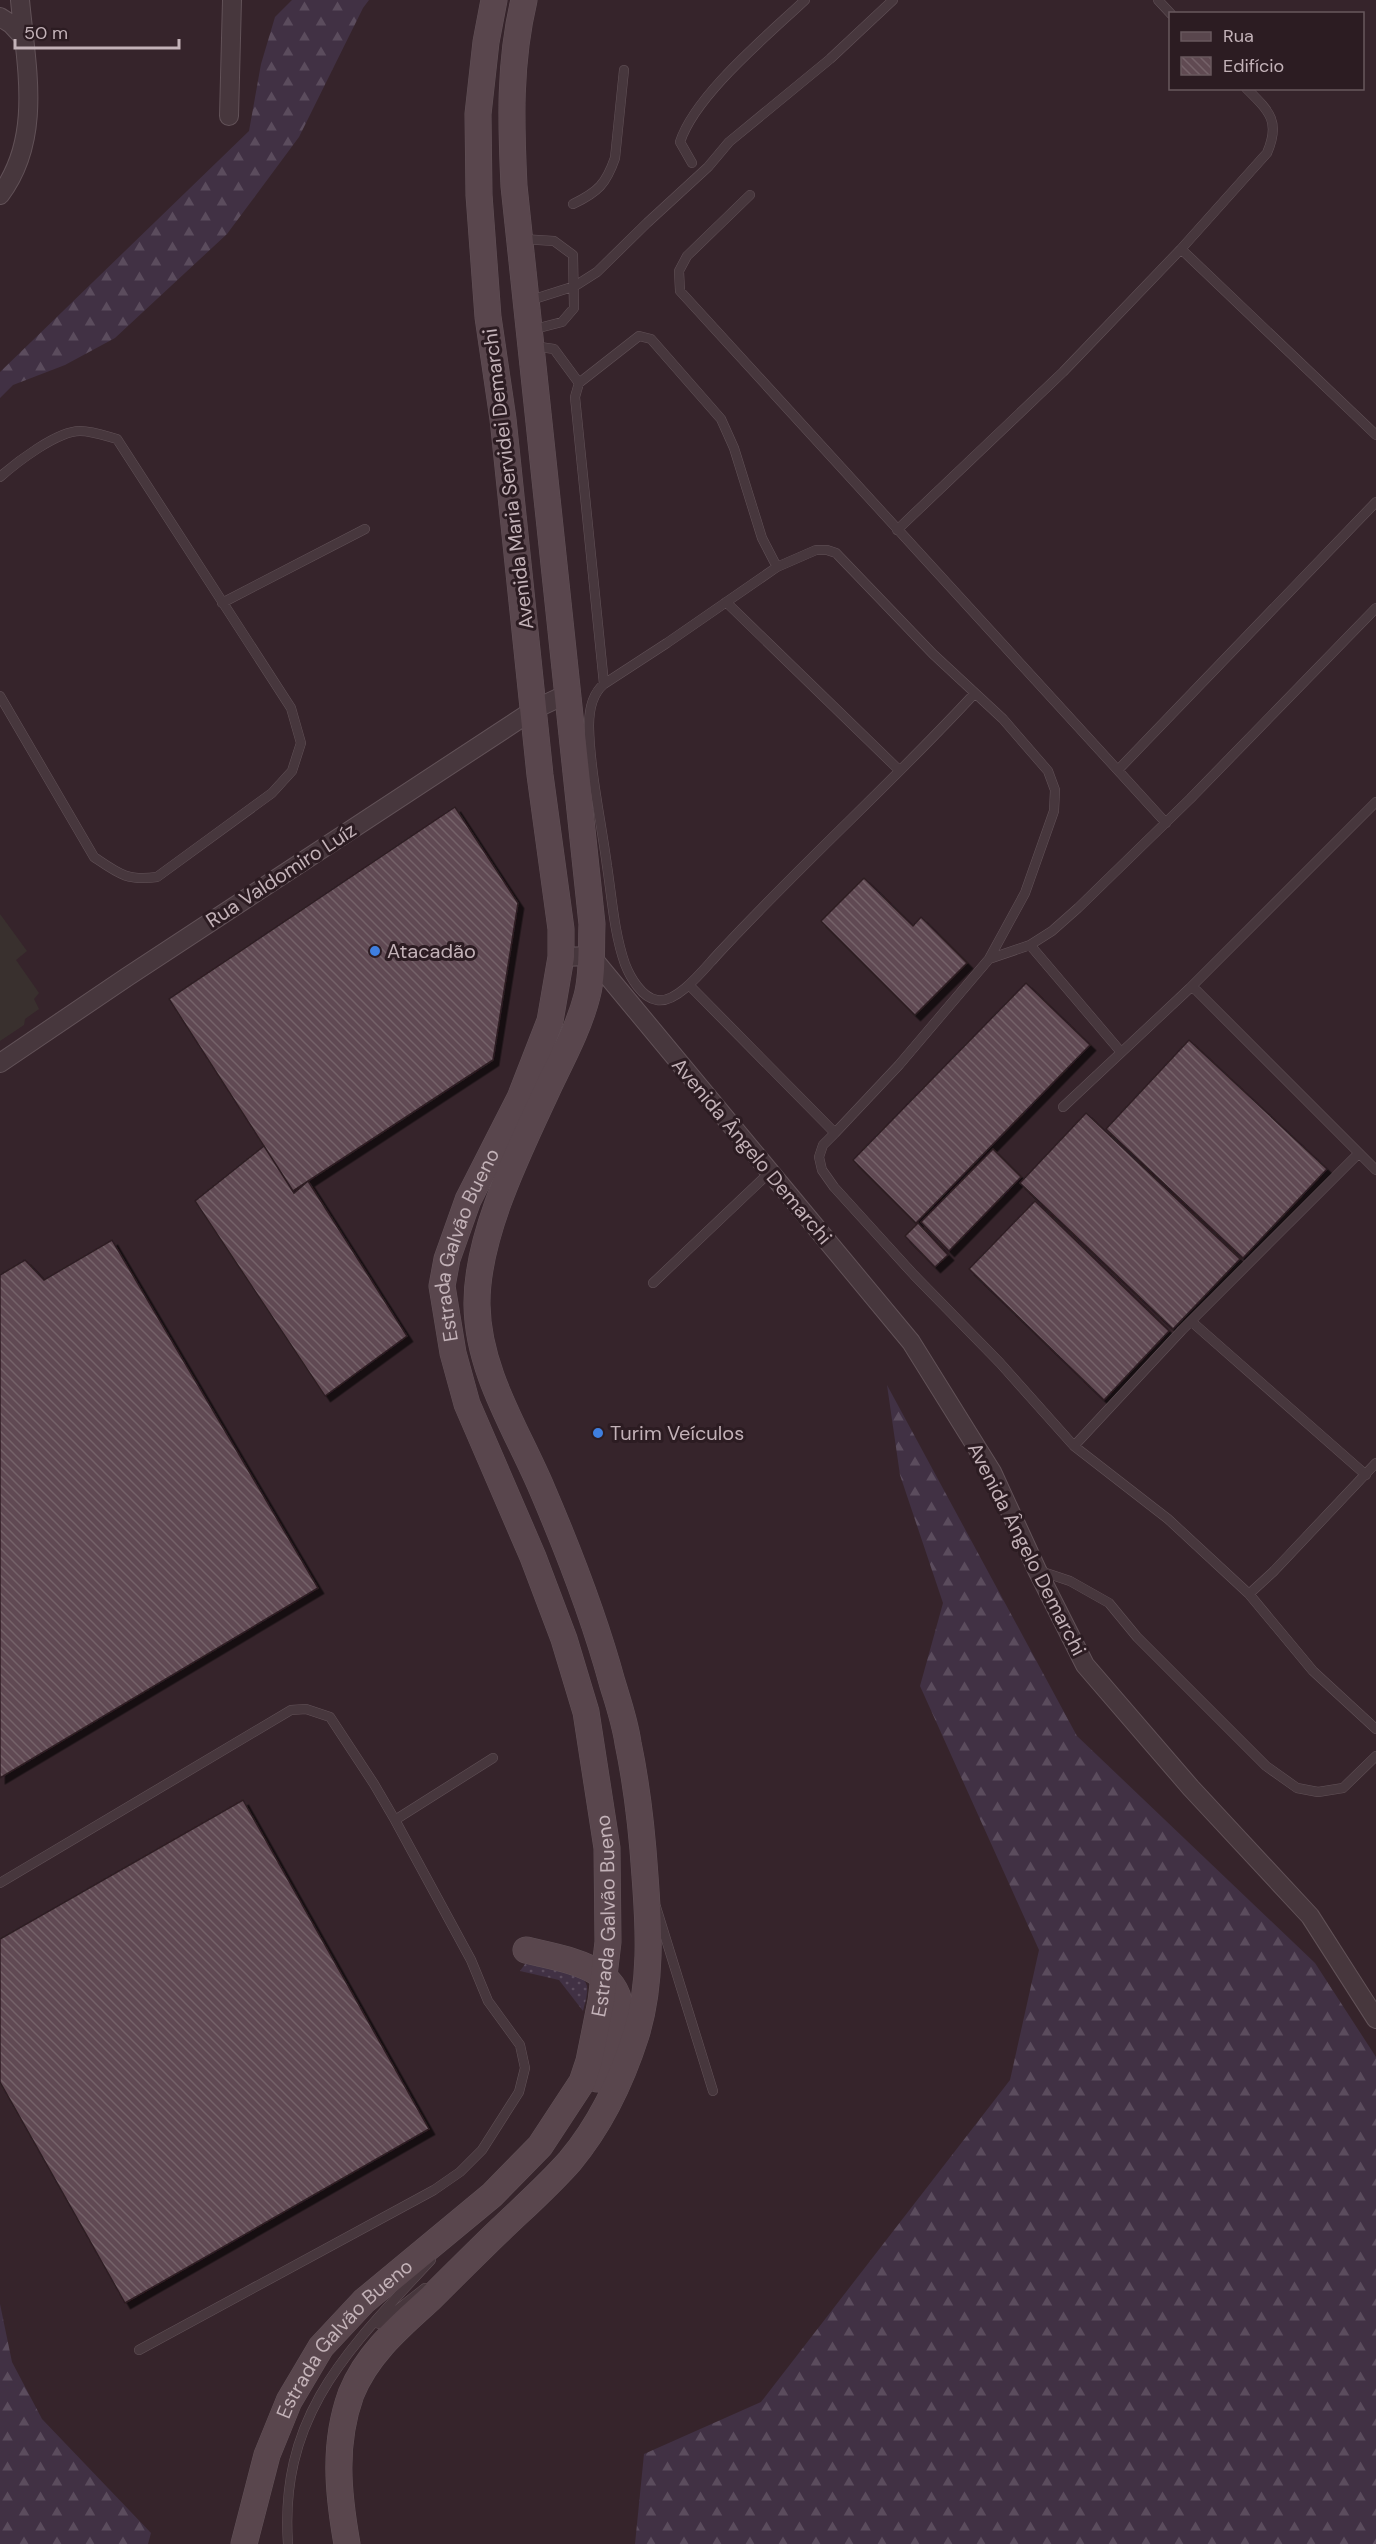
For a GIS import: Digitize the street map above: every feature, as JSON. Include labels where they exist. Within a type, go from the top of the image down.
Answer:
[{"type":"main road","name":"Avenida Maria Servidei Demarchi","points":[[494,0],[486,42],[478,114],[479,195],[488,317],[503,419],[535,709],[540,775],[561,929],[561,957]]},
{"type":"main road","name":"Avenida Maria Servidei Demarchi","points":[[524,0],[510,104],[519,238],[592,924],[591,956]]},
{"type":"main road","name":"Estrada Galvão Bueno","points":[[347,2544],[338,2485],[338,2463],[344,2420],[352,2392],[364,2369],[385,2340],[534,2199],[573,2157],[618,2085],[637,2033],[645,1992],[650,1928],[643,1838],[628,1739],[596,1626],[542,1489],[499,1397],[482,1348],[477,1305],[481,1262],[494,1216],[515,1162],[573,1036],[588,992],[591,956]]},
{"type":"main road","name":"Estrada Galvão Bueno","points":[[244,2544],[267,2455],[289,2401],[321,2347],[364,2301],[492,2194],[540,2146],[582,2082],[589,2061],[608,1942],[607,1848],[586,1712],[564,1640],[533,1557],[467,1404],[453,1353],[442,1286],[447,1259],[468,1200],[520,1098],[550,1021],[561,957]]},
{"type":"main road","points":[[504,2226],[536,2172],[585,2105],[617,2032],[621,2004],[616,1989],[604,1976],[576,1962],[526,1950]]},
{"type":"street","points":[[0,195],[15,172],[26,145],[28,91],[20,0]]},
{"type":"street","points":[[229,116],[232,0]]},
{"type":"street","points":[[0,17],[11,24],[23,37]]},
{"type":"street","name":"Rua Valdomiro Luíz","points":[[0,1063],[126,977],[535,709],[567,694]]},
{"type":"street","points":[[561,957],[591,956]]},
{"type":"street","name":"Avenida Ângelo Demarchi","points":[[591,956],[910,1342],[992,1472],[1037,1570],[1085,1665],[1183,1779],[1310,1916],[1376,2019]]},
{"type":"lane","points":[[692,163],[680,142],[685,126],[736,65],[805,0]]},
{"type":"lane","points":[[526,302],[574,286],[597,272],[708,167],[729,142],[830,59],[893,0]]},
{"type":"lane","points":[[1158,0],[1169,12]]},
{"type":"lane","points":[[573,204],[591,195],[604,184],[615,158],[624,70]]},
{"type":"lane","points":[[897,530],[1064,372],[1181,249],[1267,153],[1275,136],[1273,123],[1264,107],[1248,90]]},
{"type":"lane","points":[[750,195],[687,256],[679,272],[680,291],[1167,823]]},
{"type":"lane","points":[[519,238],[555,241],[573,255],[574,309],[562,322],[530,338]]},
{"type":"lane","points":[[1181,249],[1376,435]]},
{"type":"lane","points":[[604,684],[575,398],[579,383],[639,336],[651,339],[721,419],[734,448],[762,538],[777,567]]},
{"type":"lane","points":[[530,338],[554,350],[579,383]]},
{"type":"lane","points":[[0,477],[20,459],[48,442],[79,430],[117,439],[291,708],[301,743],[292,771],[272,793],[157,877],[136,880],[115,871],[94,857],[0,696]]},
{"type":"lane","points":[[1118,770],[1376,502]]},
{"type":"lane","points":[[222,603],[365,529]]},
{"type":"lane","points":[[975,693],[742,927],[689,985],[670,998],[656,1000],[639,988],[625,964],[617,933],[589,725],[591,704],[598,689],[777,567],[816,550],[836,553],[933,654],[975,693],[1003,719],[1048,771],[1055,790],[1054,811],[1025,893],[989,959],[899,1065],[823,1145],[819,1157],[822,1170],[834,1187],[914,1275],[1000,1363],[1074,1446],[1168,1519],[1249,1594],[1313,1671],[1376,1729]]},
{"type":"lane","points":[[726,602],[899,770]]},
{"type":"lane","points":[[989,959],[1030,945],[1052,931],[1078,908],[1167,823],[1376,608]]},
{"type":"lane","points":[[1063,1107],[1190,988],[1376,802]]},
{"type":"lane","points":[[1030,945],[1121,1052]]},
{"type":"lane","points":[[689,985],[835,1133]]},
{"type":"lane","points":[[1190,988],[1196,990],[1376,1170]]},
{"type":"lane","points":[[1074,1446],[1192,1322],[1359,1154]]},
{"type":"lane","points":[[653,1283],[770,1172]]},
{"type":"lane","points":[[1192,1322],[1366,1475]]},
{"type":"lane","points":[[1249,1594],[1376,1463]]},
{"type":"lane","points":[[1037,1570],[1070,1581],[1109,1603],[1137,1637],[1266,1766],[1297,1788],[1318,1792],[1343,1788],[1376,1756]]},
{"type":"lane","points":[[0,1883],[291,1710],[306,1709],[330,1717],[374,1784],[471,1960],[488,2001],[520,2045],[525,2068],[519,2092],[482,2150],[460,2172],[434,2190],[139,2350]]},
{"type":"lane","points":[[395,1820],[493,1758]]},
{"type":"lane","points":[[646,1879],[670,1946],[713,2091]]},
{"type":"lane","points":[[288,2544],[288,2503],[297,2449],[318,2397],[355,2342],[492,2194]]},
{"type":"lane","points":[[355,2342],[504,2226]]},
{"type":"shaded area","points":[[0,914],[27,951],[16,960],[39,993],[34,999],[39,1009],[25,1019],[24,1025],[0,1041]]},
{"type":"green space","points":[[292,0],[369,0],[299,137],[227,234],[115,338],[65,365],[13,385],[0,398],[0,372],[249,131],[261,64],[275,17]]},
{"type":"green space","points":[[887,1385],[1077,1736],[1315,1963],[1376,2057],[1376,2544],[635,2544],[644,2454],[761,2402],[1010,2080],[1039,1950],[920,1686],[943,1603],[900,1475]]},
{"type":"green space","points":[[525,1964],[570,1971],[578,1975],[587,1986],[583,2011],[559,1980],[520,1971]]},
{"type":"green space","points":[[0,2304],[12,2362],[42,2419],[151,2533],[148,2544],[0,2544]]},
{"type":"building","name":"Atacadão","points":[[455,807],[518,903],[493,1060],[293,1191],[169,999]]},
{"type":"building","points":[[864,878],[913,926],[921,917],[967,963],[915,1015],[821,921]]},
{"type":"building","points":[[1026,983],[1090,1045],[916,1223],[853,1160]]},
{"type":"building","points":[[1189,1040],[1327,1169],[1243,1258],[1106,1129]]},
{"type":"building","points":[[1086,1113],[1240,1259],[1173,1329],[1020,1183]]},
{"type":"building","points":[[264,1146],[294,1193],[308,1181],[407,1336],[325,1396],[195,1201]]},
{"type":"building","points":[[993,1149],[1021,1177],[949,1251],[921,1222]]},
{"type":"building","points":[[1035,1201],[1169,1331],[1104,1400],[969,1269]]},
{"type":"building","points":[[918,1223],[948,1255],[935,1267],[905,1236]]},
{"type":"building","points":[[112,1240],[318,1588],[0,1778],[0,1275],[25,1260],[44,1280]]},
{"type":"building","points":[[243,1800],[429,2129],[125,2303],[0,2082],[0,1939]]},
{"type":"place","name":"Atacadão","points":[[375,951]]},
{"type":"place","name":"Turim Veículos","points":[[598,1433]]}]
